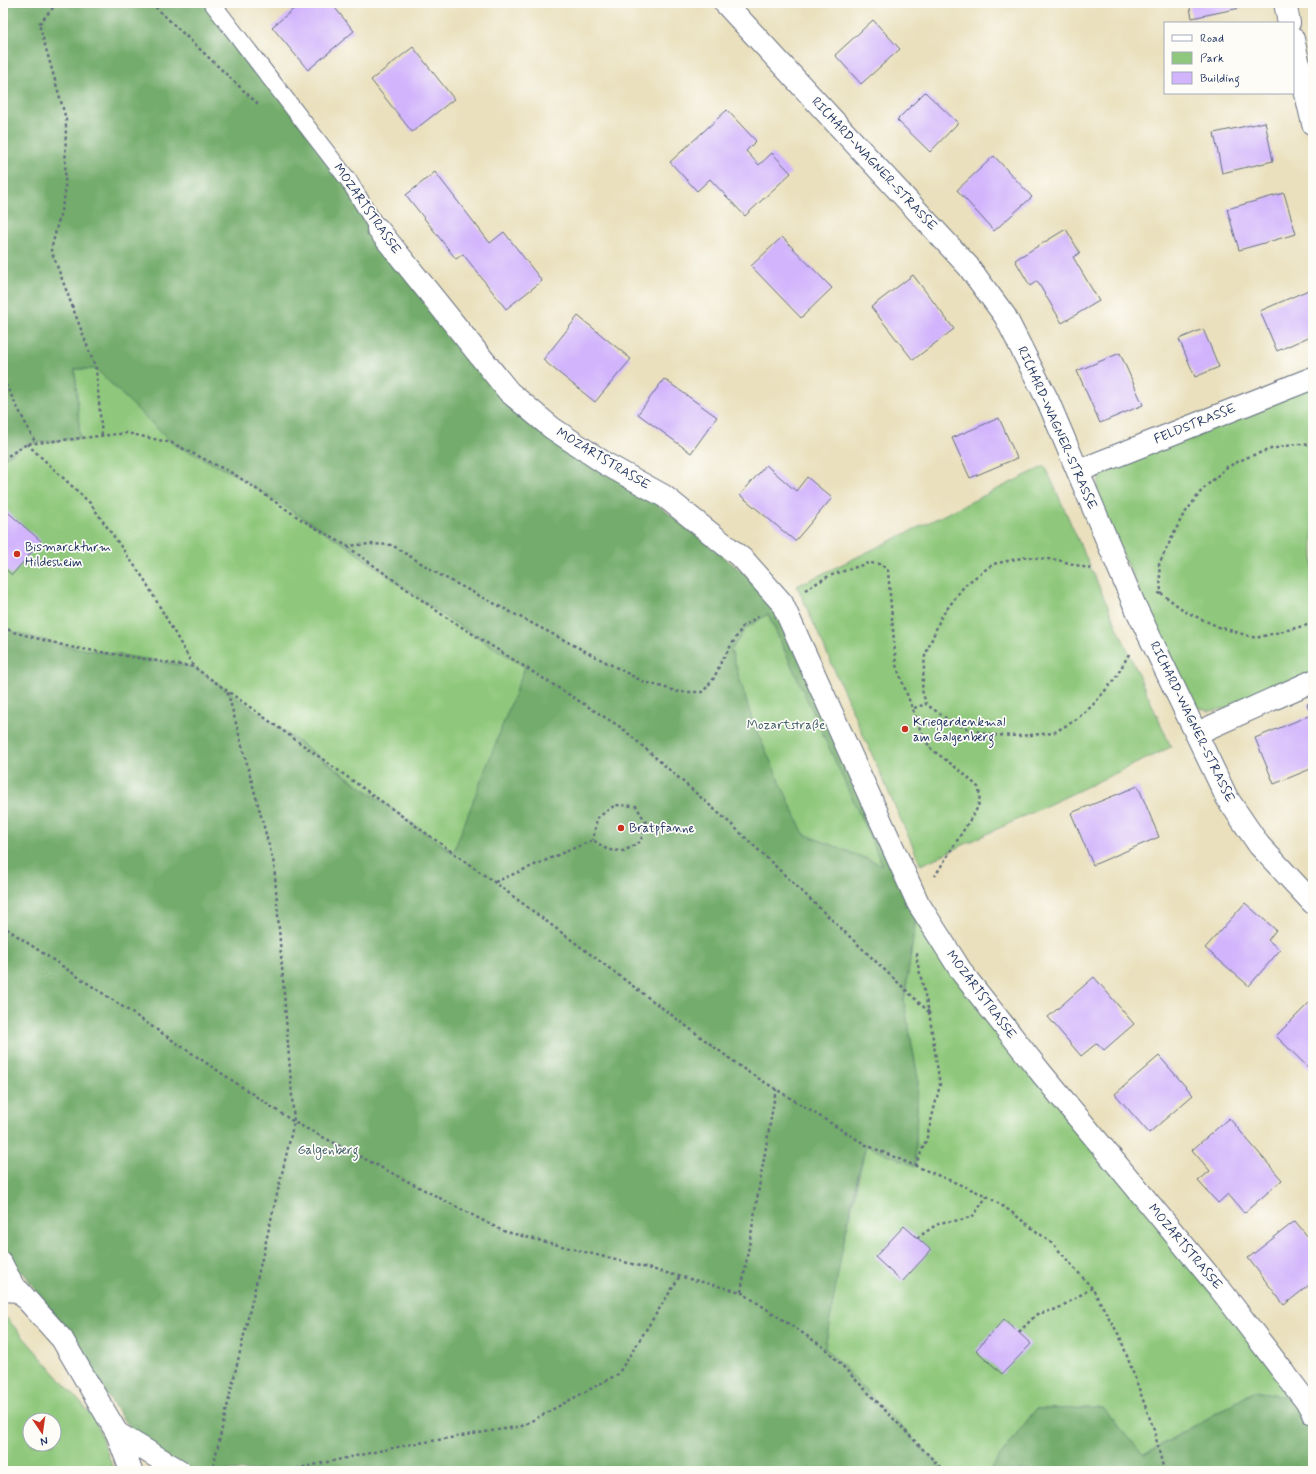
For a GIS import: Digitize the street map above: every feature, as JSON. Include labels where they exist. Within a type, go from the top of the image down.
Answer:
[{"type":"street","name":"RICHARD-WAGNER-STRASSE","points":[[725,3],[968,266],[1005,316],[1048,400],[1139,614],[1227,798],[1259,845],[1313,903]]},
{"type":"street","points":[[1285,3],[1289,22]]},
{"type":"street","points":[[1294,43],[1313,124]]},
{"type":"street","name":"MOZARTSTRASSE","points":[[378,229],[510,392],[558,432],[606,464],[664,496],[744,560],[782,603],[918,903],[962,974],[1042,1074],[1220,1289],[1308,1404],[1313,1413]]},
{"type":"street","name":"FELDSTRASSE","points":[[1078,471],[1313,378]]},
{"type":"street","points":[[1197,733],[1313,681]]},
{"type":"street","points":[[11,1291],[62,1338],[117,1433],[131,1471]]},
{"type":"street","points":[[117,1433],[180,1471]]},
{"type":"lane","name":"MOZARTSTRASSE","points":[[212,3],[350,181],[378,229]]},
{"type":"lane","points":[[3,1260],[11,1291]]},
{"type":"path","points":[[57,3],[39,24],[66,119],[65,195],[51,250],[96,369],[102,436]]},
{"type":"path","points":[[151,3],[260,106]]},
{"type":"path","points":[[3,379],[37,443]]},
{"type":"path","points":[[3,459],[27,444],[127,433],[172,443],[234,474],[302,520],[347,546],[444,616],[622,728],[731,824],[929,1012]]},
{"type":"path","points":[[27,444],[90,503],[144,579],[194,667],[494,882],[745,1070],[866,1145],[987,1196],[1010,1211],[1054,1245],[1092,1288],[1120,1337],[1154,1430],[1164,1471]]},
{"type":"path","points":[[1124,580],[1058,560],[1026,557],[994,564],[965,585],[940,617],[925,656],[922,690],[926,704],[954,724],[989,735],[1019,736],[1053,732],[1074,721],[1092,706],[1115,679],[1139,614],[1161,593],[1160,564],[1182,517],[1202,490],[1227,467],[1248,457],[1271,449],[1297,444],[1313,445]]},
{"type":"path","points":[[347,546],[370,544],[392,545],[440,575],[642,681],[679,692],[703,692],[714,678],[721,662],[743,626],[829,576],[868,563],[881,564],[888,571],[896,665],[914,708],[920,728],[930,748],[963,773],[978,787],[980,795],[978,807],[918,903]]},
{"type":"path","points":[[1161,593],[1186,612],[1219,627],[1256,638],[1313,623]]},
{"type":"path","points":[[3,626],[14,632],[70,647],[194,667]]},
{"type":"path","points":[[212,1471],[294,1122],[274,864],[227,690]]},
{"type":"path","points":[[914,708],[926,704]]},
{"type":"path","points":[[615,805],[636,806],[647,824],[640,842],[624,851],[608,850],[593,840],[597,818],[615,805]]},
{"type":"path","points":[[494,882],[593,840]]},
{"type":"path","points":[[3,924],[7,929],[294,1122],[503,1231],[741,1292],[825,1348],[944,1471]]},
{"type":"path","points":[[915,1166],[926,1141],[940,1085],[929,1012],[917,961],[918,947]]},
{"type":"path","points":[[741,1292],[776,1089]]},
{"type":"path","points":[[918,1238],[936,1225],[973,1216],[987,1196]]},
{"type":"path","points":[[285,1471],[407,1445],[522,1426],[618,1374],[680,1276]]},
{"type":"path","points":[[1019,1332],[1037,1314],[1057,1309],[1092,1288]]},
{"type":"green space","name":"Galgenberg","points":[[3,3],[212,3],[509,392],[606,464],[782,603],[918,903],[904,1002],[918,1078],[915,1166],[866,1145],[848,1221],[825,1348],[944,1471],[176,1471],[158,1462],[125,1422],[23,1272],[3,1273],[3,626],[13,632],[70,647],[194,667],[453,853],[525,667],[444,616],[347,546],[234,474],[172,443],[96,369],[75,369],[80,438],[27,444],[3,459]],"holes":[[[768,614],[882,864],[804,834],[753,723],[731,650],[746,628]]]},
{"type":"green space","points":[[75,369],[96,369],[172,443],[234,474],[347,546],[444,616],[525,667],[454,853],[194,667],[70,647],[13,632],[3,626],[3,459],[27,444],[80,438]]},
{"type":"green space","points":[[1313,384],[1313,672],[1230,708],[1209,711],[1191,705],[1096,495],[1099,478],[1113,465]]},
{"type":"green space","points":[[1045,466],[1171,747],[921,865],[797,586]]},
{"type":"green space","name":"Mozartstraße","points":[[768,614],[883,865],[804,835],[753,723],[731,650],[746,628]]},
{"type":"green space","points":[[918,903],[1308,1404],[1257,1390],[1143,1455],[1103,1408],[1036,1409],[989,1471],[944,1471],[825,1348],[842,1249],[866,1145],[915,1165],[918,1078],[904,1002]]},
{"type":"green space","points":[[3,1314],[95,1419],[114,1471],[3,1471]]},
{"type":"green space","points":[[1257,1390],[1308,1404],[1313,1413],[1313,1471],[989,1471],[1036,1409],[1103,1408],[1144,1455]]},
{"type":"building","points":[[301,3],[331,3],[354,31],[308,70],[272,27]]},
{"type":"building","points":[[1189,3],[1239,3],[1240,8],[1192,18]]},
{"type":"building","points":[[873,20],[900,49],[861,84],[835,55]]},
{"type":"building","points":[[413,47],[454,99],[412,132],[371,80]]},
{"type":"building","points":[[925,92],[958,123],[930,152],[897,120]]},
{"type":"building","points":[[727,110],[756,141],[746,151],[759,165],[772,153],[791,173],[745,216],[710,179],[697,191],[670,162]]},
{"type":"building","points":[[1265,122],[1273,161],[1222,173],[1214,133]]},
{"type":"building","points":[[994,156],[1032,197],[994,231],[957,190]]},
{"type":"building","points":[[435,172],[490,243],[504,232],[542,281],[506,309],[463,254],[456,259],[406,195]]},
{"type":"building","points":[[1284,193],[1296,234],[1239,250],[1227,209]]},
{"type":"building","points":[[1066,229],[1080,253],[1073,257],[1099,301],[1062,323],[1037,281],[1030,286],[1015,260]]},
{"type":"building","points":[[782,237],[832,288],[801,318],[751,266]]},
{"type":"building","points":[[913,275],[954,329],[913,360],[871,307]]},
{"type":"building","points":[[1313,288],[1313,335],[1277,351],[1260,311]]},
{"type":"building","points":[[578,316],[631,359],[595,402],[543,360]]},
{"type":"building","points":[[1203,329],[1219,367],[1195,377],[1179,339]]},
{"type":"building","points":[[1120,353],[1143,405],[1100,423],[1077,371]]},
{"type":"building","points":[[664,379],[717,417],[691,453],[638,414]]},
{"type":"building","points":[[999,418],[1017,458],[970,478],[952,438]]},
{"type":"building","points":[[766,465],[796,491],[807,477],[832,498],[795,541],[740,495]]},
{"type":"building","name":"Bismarckturm Hildesheim","points":[[3,508],[41,541],[12,575],[3,567]]},
{"type":"building","points":[[1313,702],[1313,768],[1274,784],[1255,738],[1311,715],[1307,704]]},
{"type":"building","points":[[1138,786],[1159,837],[1093,865],[1071,813]]},
{"type":"building","points":[[1245,903],[1276,930],[1268,940],[1280,950],[1249,986],[1205,948]]},
{"type":"building","points":[[1094,977],[1134,1024],[1104,1050],[1097,1043],[1081,1056],[1048,1017]]},
{"type":"building","points":[[1313,999],[1313,1072],[1276,1036]]},
{"type":"building","points":[[1159,1056],[1193,1095],[1149,1133],[1115,1094]]},
{"type":"building","points":[[1229,1118],[1282,1180],[1244,1213],[1228,1194],[1218,1203],[1198,1181],[1210,1171],[1192,1150]]},
{"type":"building","points":[[1295,1221],[1313,1243],[1313,1282],[1284,1305],[1248,1258]]},
{"type":"building","points":[[904,1226],[931,1250],[902,1282],[875,1257]]},
{"type":"building","points":[[1004,1319],[1031,1344],[1002,1374],[976,1350]]},
{"type":"place","name":"Bismarckturm Hildesheim","points":[[17,554]]},
{"type":"place","name":"Kriegerdenkmal am Galgenberg","points":[[905,729]]},
{"type":"place","name":"Bratpfanne","points":[[621,828]]}]
